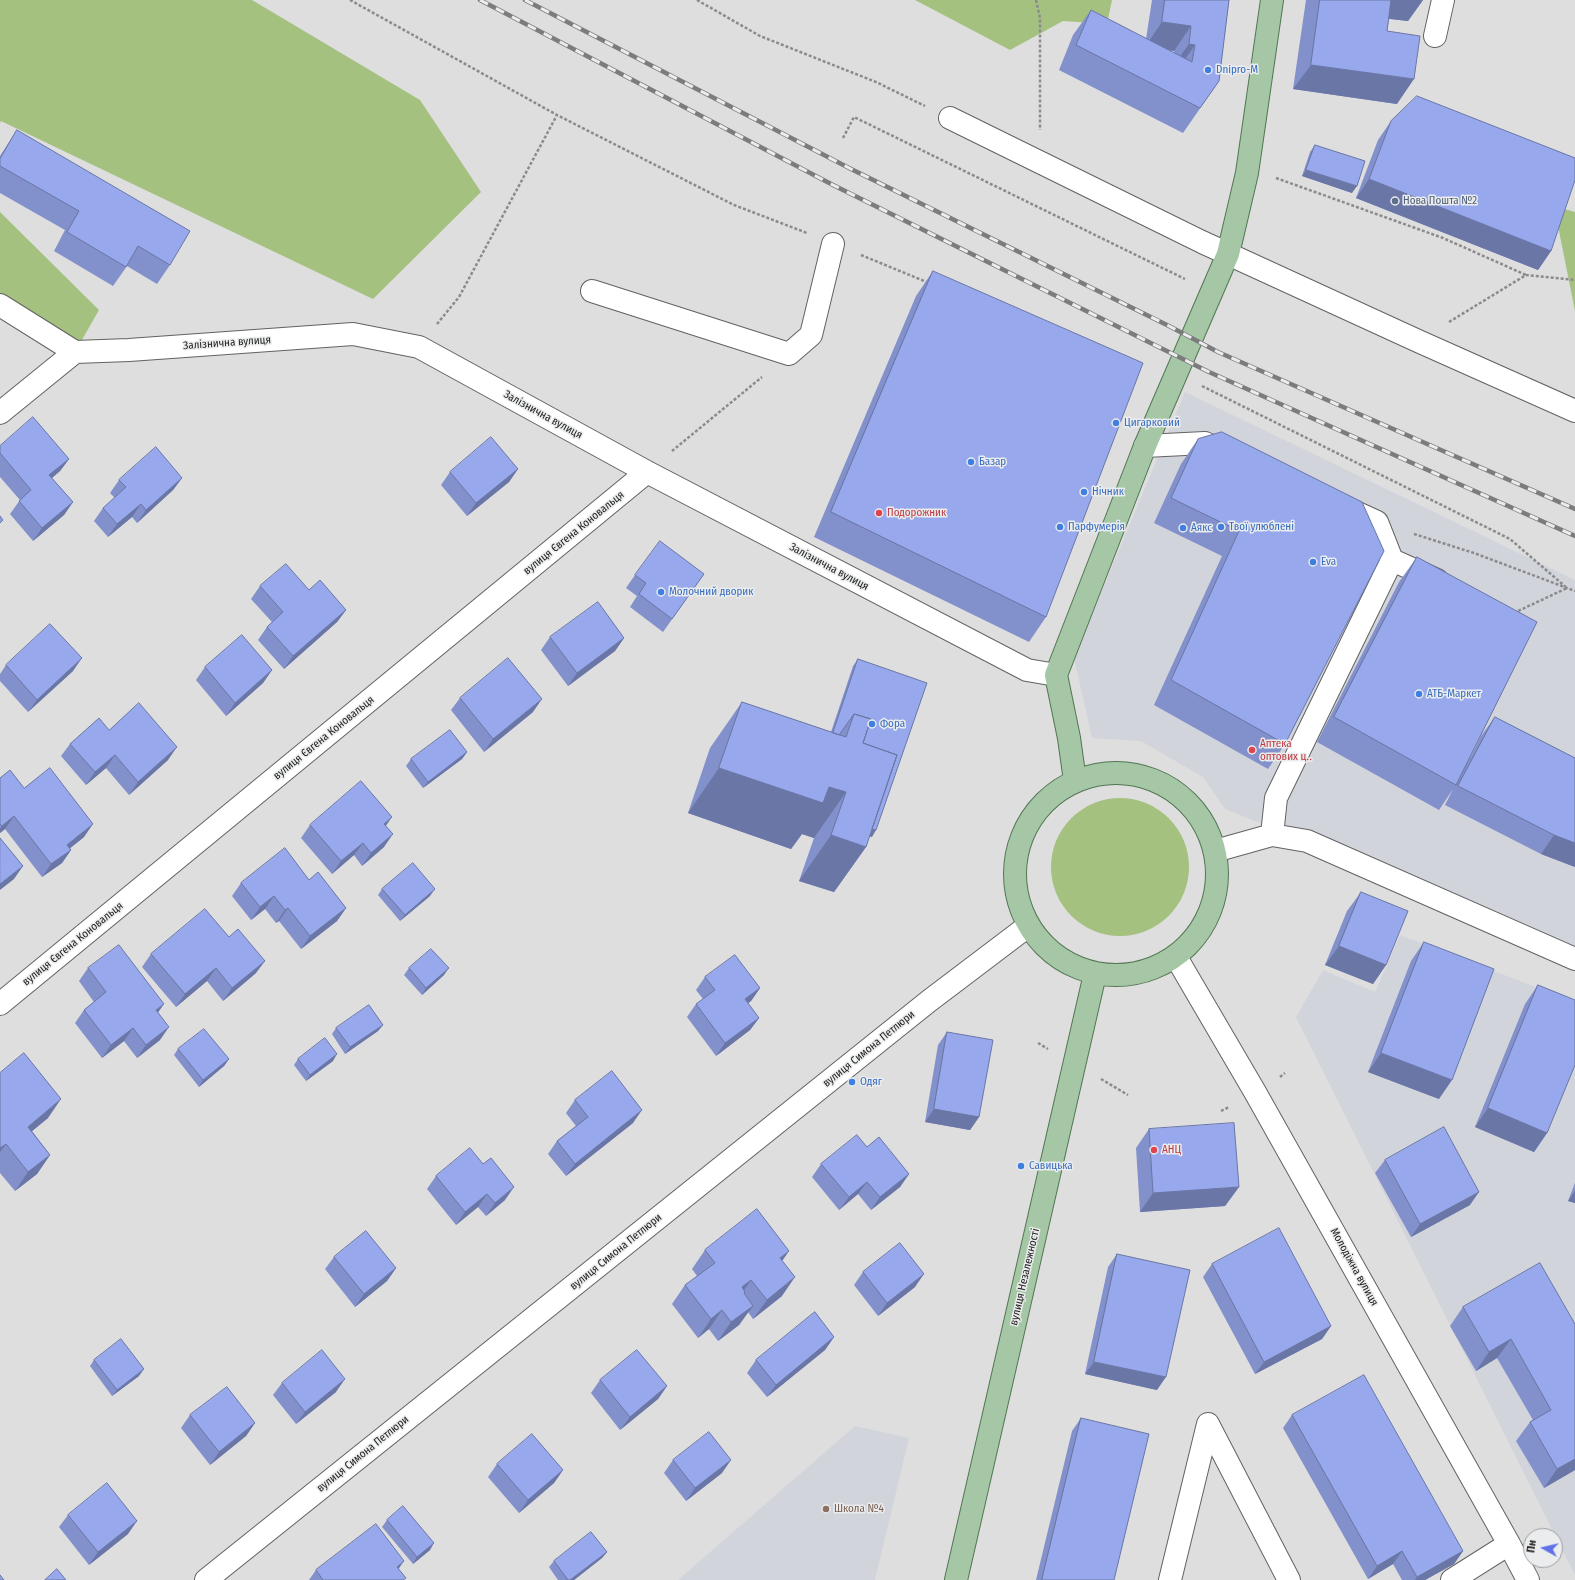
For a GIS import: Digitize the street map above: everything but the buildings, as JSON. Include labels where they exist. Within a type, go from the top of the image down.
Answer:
[{"type":"main road","points":[[1075,781],[1056,676],[1145,446],[1228,254],[1247,173],[1272,0]]},
{"type":"main road","points":[[1104,773],[1133,774],[1162,783],[1186,800],[1204,824],[1215,851],[1217,881],[1211,910],[1197,936],[1176,957],[1151,970],[1123,976],[1095,974],[1062,962],[1046,948],[1028,926],[1016,894],[1015,860],[1025,827],[1046,799],[1075,781],[1104,773]]},
{"type":"main road","name":"вулиця Незалежності","points":[[956,1580],[1095,974]]},
{"type":"street","points":[[1435,36],[1443,0]]},
{"type":"street","points":[[950,118],[1228,254],[1575,411]]},
{"type":"street","points":[[592,291],[789,354],[811,335],[833,244]]},
{"type":"street","points":[[0,305],[75,352],[0,413]]},
{"type":"street","name":"Залізнична вулиця","points":[[75,352],[129,350],[353,334],[419,347],[647,472],[1027,670],[1056,676]]},
{"type":"street","points":[[1145,446],[1205,443],[1241,460]]},
{"type":"street","name":"вулиця Євгена Коновальця","points":[[0,1004],[647,472]]},
{"type":"street","points":[[1327,499],[1377,522],[1392,560],[1456,589]]},
{"type":"street","points":[[1272,834],[1276,798],[1392,560]]},
{"type":"street","points":[[1215,851],[1272,834],[1307,841],[1575,959]]},
{"type":"street","name":"вулиця Симона Петлюри","points":[[206,1580],[922,1006],[1028,926]]},
{"type":"street","name":"Молодіжна вулиця","points":[[1176,957],[1255,1092],[1528,1580]]},
{"type":"street","points":[[1170,1580],[1208,1424],[1289,1580]]},
{"type":"street","points":[[1452,1580],[1509,1544]]},
{"type":"path","points":[[350,0],[557,115],[734,205],[934,285]]},
{"type":"path","points":[[697,0],[760,36],[876,82],[950,118]]},
{"type":"path","points":[[1036,0],[1040,18],[1041,88],[1039,162]]},
{"type":"path","points":[[419,347],[459,297],[557,115]]},
{"type":"path","points":[[843,138],[854,116],[1189,281]]},
{"type":"path","points":[[1273,177],[1443,238],[1526,275],[1575,280]]},
{"type":"path","points":[[1418,341],[1526,275]]},
{"type":"path","points":[[647,472],[789,354]]},
{"type":"path","points":[[1202,386],[1510,539],[1567,588]]},
{"type":"path","points":[[1377,522],[1474,553],[1575,591]]},
{"type":"path","points":[[1512,614],[1567,588]]},
{"type":"shaded area","points":[[1185,392],[1575,580],[1575,948],[1225,809],[1203,777],[1141,741],[1092,738],[1074,658]]},
{"type":"shaded area","points":[[1400,935],[1575,1002],[1575,1575],[1563,1551],[1563,1528],[1552,1528],[1296,1017],[1323,970],[1375,992]]},
{"type":"shaded area","name":"Школа №4","points":[[855,1426],[909,1438],[875,1580],[678,1580]]},
{"type":"green space","points":[[0,0],[252,0],[420,100],[481,192],[373,299],[1,121],[0,123]]},
{"type":"green space","points":[[915,0],[1112,0],[1107,24],[1063,21],[1010,50]]},
{"type":"green space","points":[[1554,206],[1575,212],[1575,311]]},
{"type":"green space","points":[[0,212],[99,310],[75,352],[0,307]]},
{"type":"green space","points":[[1127,798],[1153,806],[1164,813],[1174,823],[1184,841],[1188,853],[1188,881],[1181,900],[1174,911],[1164,921],[1153,928],[1134,935],[1113,936],[1087,928],[1076,921],[1066,911],[1059,900],[1052,881],[1051,860],[1059,834],[1066,823],[1076,813],[1087,806],[1106,799]]},
{"type":"railway","points":[[480,0],[833,185],[1209,372],[1575,536]]},
{"type":"railway","points":[[525,0],[851,169],[1169,326],[1218,352],[1575,509]]},
{"type":"place","name":"Dnipro-M","points":[[1208,70]]},
{"type":"place","name":"Нова Пошта №2","points":[[1395,201]]},
{"type":"place","name":"Цигарковий","points":[[1116,423]]},
{"type":"place","name":"Базар","points":[[971,462]]},
{"type":"place","name":"Нічник","points":[[1084,492]]},
{"type":"place","name":"Подорожник","points":[[879,513]]},
{"type":"place","name":"Парфумерія","points":[[1060,527]]},
{"type":"place","name":"Твої улюблені","points":[[1221,527]]},
{"type":"place","name":"Аякс","points":[[1183,528]]},
{"type":"place","name":"Eva","points":[[1313,562]]},
{"type":"place","name":"Молочний дворик","points":[[661,592]]},
{"type":"place","name":"АТБ-Маркет","points":[[1419,694]]},
{"type":"place","name":"Фора","points":[[872,724]]},
{"type":"place","name":"Аптека оптових ц‥","points":[[1252,750]]},
{"type":"place","name":"Одяг","points":[[852,1082]]},
{"type":"place","name":"АНЦ","points":[[1154,1150]]},
{"type":"place","name":"Савицька","points":[[1021,1166]]},
{"type":"place","name":"Школа №4","points":[[826,1509]]}]
